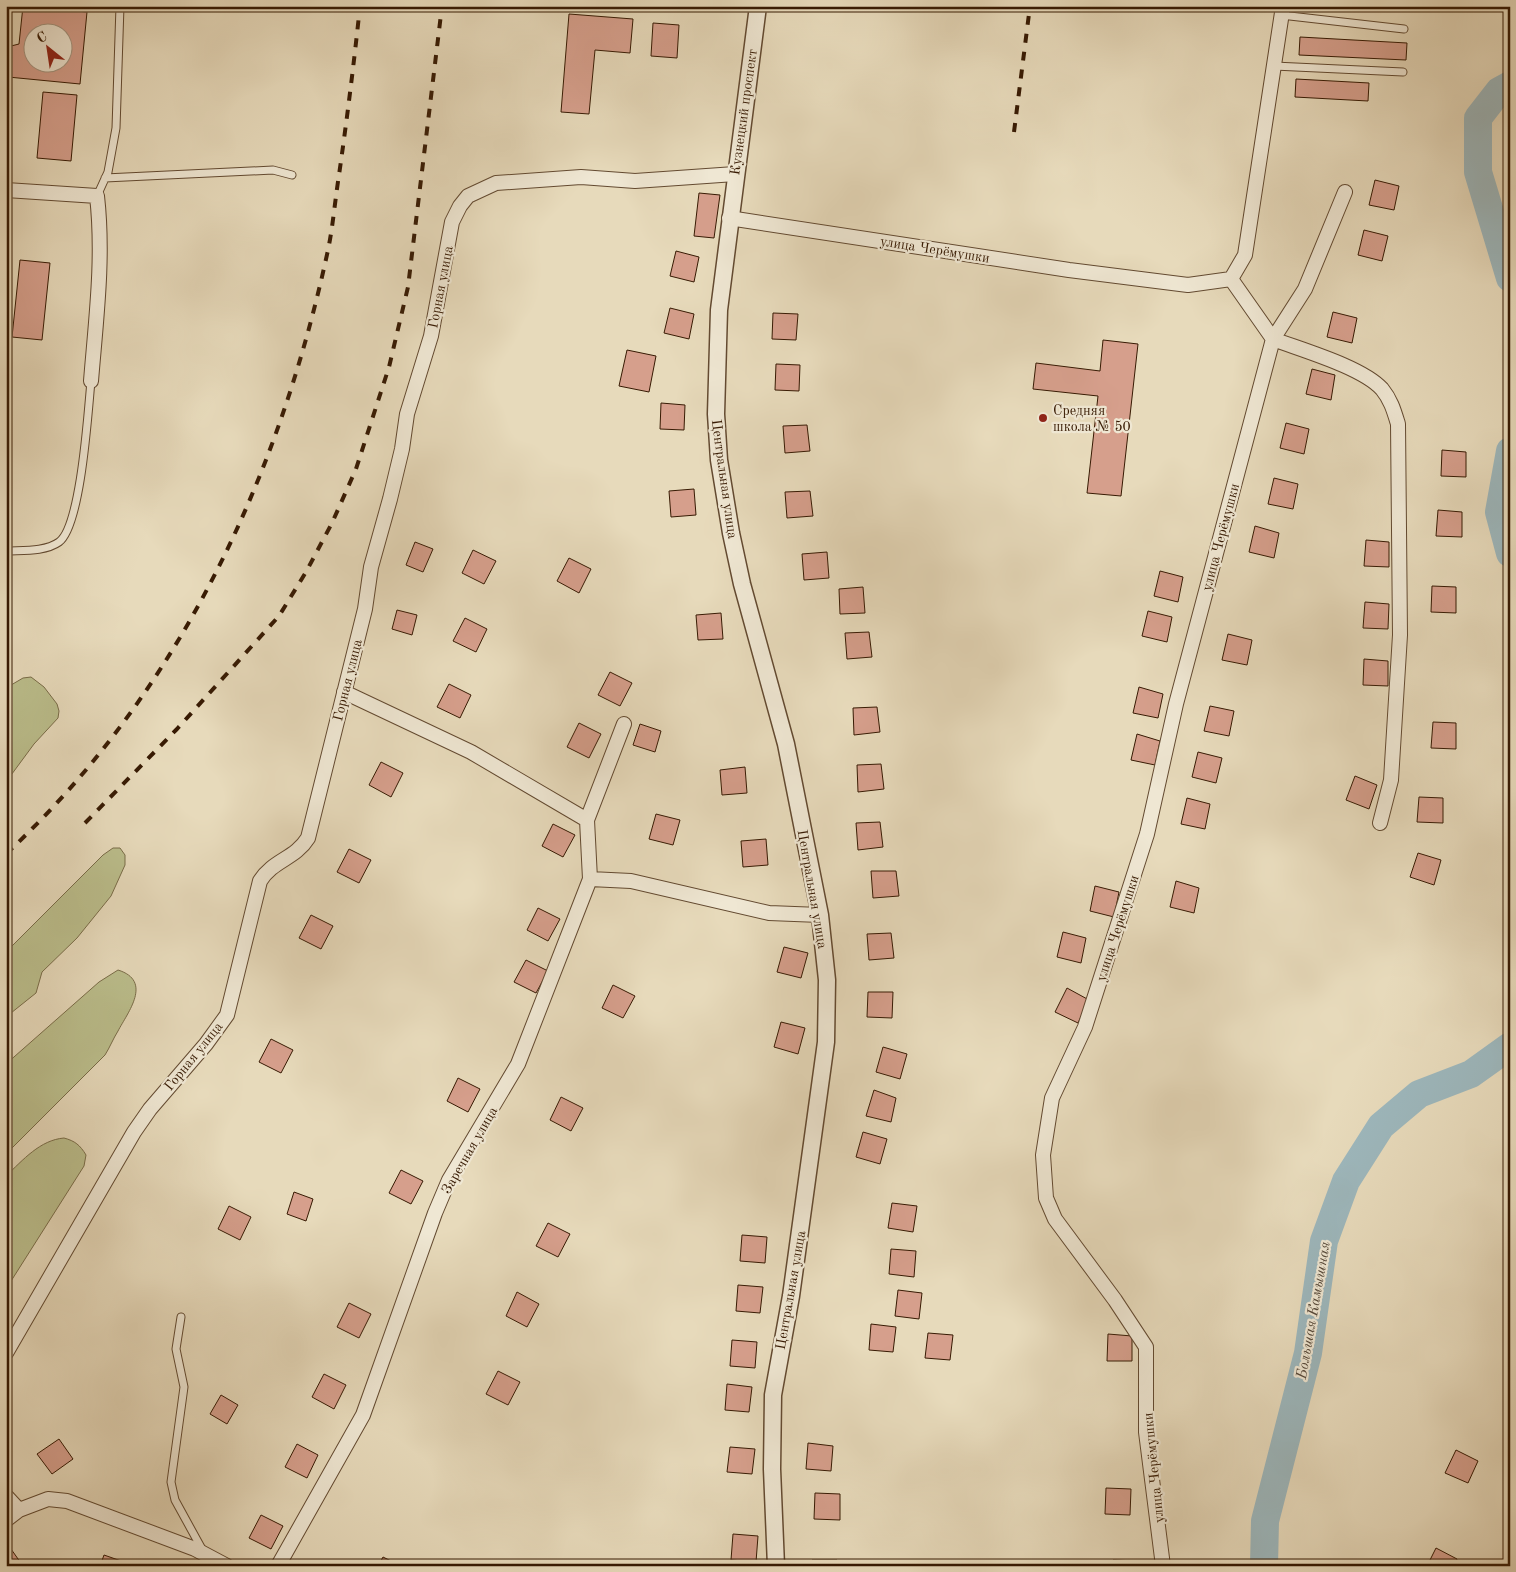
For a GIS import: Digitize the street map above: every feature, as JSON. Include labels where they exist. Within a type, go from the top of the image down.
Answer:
[{"type":"street","name":"Кузнецкий проспект","points":[[729,218],[758,6]]},
{"type":"street","points":[[1282,11],[1245,255],[1231,279],[1273,339],[1350,368],[1381,388],[1393,406],[1398,424],[1400,635],[1391,780],[1380,823]]},
{"type":"street","name":"Горная улица","points":[[6,1354],[134,1132],[150,1109],[206,1044],[227,1015],[260,881],[266,870],[289,858],[303,846],[308,838],[365,609],[371,566],[402,449],[407,414],[431,336],[452,222],[460,206],[468,196],[481,188],[510,181],[581,177],[636,181],[735,174]]},
{"type":"street","points":[[6,190],[97,196],[101,235],[91,381]]},
{"type":"street","name":"улица Черёмушки","points":[[1163,1566],[1146,1432],[1146,1347],[1055,1219],[1046,1198],[1043,1155],[1052,1098],[1085,1027],[1147,834],[1176,704],[1273,339],[1304,289],[1345,192]]},
{"type":"street","name":"улица Черёмушки","points":[[729,218],[1069,270],[1179,284],[1215,283],[1231,279]]},
{"type":"street","name":"Центральная улица","points":[[729,218],[716,358],[716,414],[719,460],[730,532],[742,584],[786,744],[820,915],[827,980],[826,1042],[791,1296],[773,1395],[772,1469],[776,1566]]},
{"type":"street","points":[[344,692],[471,752],[587,820]]},
{"type":"street","name":"Заречная улица","points":[[278,1566],[289,1559],[363,1416],[435,1213],[449,1180],[518,1064],[590,879],[587,820],[624,724]]},
{"type":"street","points":[[590,879],[631,881],[768,913],[820,915]]},
{"type":"street","points":[[6,1496],[19,1510]]},
{"type":"street","points":[[6,1520],[19,1510],[48,1499],[67,1501],[205,1554],[227,1566]]},
{"type":"lane","points":[[97,196],[105,178],[113,150],[116,128],[120,6]]},
{"type":"lane","points":[[1282,11],[1404,29]]},
{"type":"lane","points":[[1273,66],[1403,72]]},
{"type":"lane","points":[[105,178],[273,170],[292,174]]},
{"type":"lane","points":[[6,551],[29,550],[59,542],[69,530],[76,507],[91,381]]},
{"type":"lane","points":[[182,1317],[176,1349],[184,1387],[171,1482],[174,1500],[205,1554]]},
{"type":"green space","points":[[31,677],[44,687],[57,704],[58,718],[34,744],[6,782],[6,688],[23,678]]},
{"type":"green space","points":[[113,848],[120,848],[125,855],[125,865],[111,896],[77,938],[42,972],[36,993],[6,1017],[6,952],[103,855]]},
{"type":"green space","points":[[118,970],[128,975],[134,982],[136,989],[135,998],[105,1055],[6,1154],[6,1064],[99,982]]},
{"type":"green space","points":[[64,1138],[77,1144],[84,1152],[86,1155],[84,1166],[6,1289],[6,1176],[25,1157],[40,1147]]},
{"type":"building","points":[[23,6],[87,12],[80,84],[8,77],[11,46],[19,44]]},
{"type":"building","points":[[569,14],[633,19],[630,53],[595,50],[589,114],[561,112]]},
{"type":"building","points":[[653,23],[679,25],[677,58],[651,56]]},
{"type":"building","points":[[1300,37],[1407,43],[1406,60],[1299,55]]},
{"type":"building","points":[[1296,79],[1369,83],[1368,101],[1295,97]]},
{"type":"building","points":[[43,92],[77,95],[71,161],[37,158]]},
{"type":"building","points":[[1375,180],[1399,186],[1394,210],[1369,205]]},
{"type":"building","points":[[699,193],[720,195],[714,238],[694,236]]},
{"type":"building","points":[[1364,230],[1388,236],[1382,261],[1358,255]]},
{"type":"building","points":[[676,251],[699,257],[694,282],[670,276]]},
{"type":"building","points":[[20,260],[50,263],[42,340],[12,337]]},
{"type":"building","points":[[670,308],[694,314],[689,339],[664,333]]},
{"type":"building","points":[[1333,312],[1357,318],[1352,343],[1327,337]]},
{"type":"building","points":[[773,313],[798,314],[796,340],[772,339]]},
{"type":"building","name":"Средняя школа № 50","points":[[1103,340],[1138,344],[1121,496],[1087,493],[1098,396],[1033,389],[1036,363],[1100,371]]},
{"type":"building","points":[[627,350],[656,356],[649,392],[619,386]]},
{"type":"building","points":[[776,364],[800,365],[799,391],[775,390]]},
{"type":"building","points":[[1312,369],[1335,375],[1331,400],[1306,394]]},
{"type":"building","points":[[661,403],[685,405],[684,430],[660,429]]},
{"type":"building","points":[[1286,423],[1309,429],[1304,454],[1280,448]]},
{"type":"building","points":[[807,425],[810,451],[785,453],[783,426]]},
{"type":"building","points":[[1442,450],[1466,452],[1466,477],[1441,476]]},
{"type":"building","points":[[1274,478],[1298,484],[1293,509],[1268,504]]},
{"type":"building","points":[[694,489],[696,515],[671,517],[669,491]]},
{"type":"building","points":[[810,491],[813,516],[787,518],[785,492]]},
{"type":"building","points":[[1438,510],[1462,512],[1462,537],[1436,536]]},
{"type":"building","points":[[1255,526],[1279,533],[1274,558],[1249,552]]},
{"type":"building","points":[[1366,540],[1389,542],[1389,567],[1364,566]]},
{"type":"building","points":[[415,542],[433,549],[423,572],[406,565]]},
{"type":"building","points":[[473,550],[496,561],[484,584],[462,573]]},
{"type":"building","points":[[827,552],[829,578],[804,580],[802,554]]},
{"type":"building","points":[[569,558],[591,569],[579,593],[557,581]]},
{"type":"building","points":[[1160,571],[1183,577],[1178,602],[1154,596]]},
{"type":"building","points":[[1432,586],[1456,587],[1456,613],[1431,612]]},
{"type":"building","points":[[863,587],[865,613],[840,614],[839,589]]},
{"type":"building","points":[[1365,602],[1389,604],[1388,629],[1363,628]]},
{"type":"building","points":[[397,610],[417,615],[412,635],[392,629]]},
{"type":"building","points":[[1148,611],[1172,617],[1167,642],[1142,636]]},
{"type":"building","points":[[721,613],[723,639],[698,640],[696,615]]},
{"type":"building","points":[[465,618],[487,629],[476,652],[453,641]]},
{"type":"building","points":[[869,632],[872,657],[847,659],[845,633]]},
{"type":"building","points":[[1228,634],[1252,640],[1247,665],[1222,660]]},
{"type":"building","points":[[1364,659],[1388,661],[1388,686],[1363,685]]},
{"type":"building","points":[[610,672],[632,683],[620,706],[598,695]]},
{"type":"building","points":[[449,684],[471,695],[460,718],[437,707]]},
{"type":"building","points":[[1139,687],[1163,694],[1158,718],[1133,713]]},
{"type":"building","points":[[1210,706],[1234,711],[1229,736],[1204,731]]},
{"type":"building","points":[[877,707],[880,732],[854,735],[853,708]]},
{"type":"building","points":[[1433,722],[1456,723],[1456,749],[1431,748]]},
{"type":"building","points":[[579,723],[601,734],[589,758],[567,747]]},
{"type":"building","points":[[640,724],[661,731],[655,752],[633,745]]},
{"type":"building","points":[[1137,734],[1160,741],[1155,765],[1131,760]]},
{"type":"building","points":[[1198,752],[1222,758],[1216,783],[1192,777]]},
{"type":"building","points":[[381,762],[403,773],[391,797],[369,785]]},
{"type":"building","points":[[881,764],[884,789],[858,792],[857,765]]},
{"type":"building","points":[[745,767],[747,793],[722,795],[720,770]]},
{"type":"building","points":[[1355,776],[1377,785],[1369,809],[1346,800]]},
{"type":"building","points":[[1419,797],[1443,798],[1443,823],[1417,822]]},
{"type":"building","points":[[1187,798],[1210,804],[1205,829],[1181,824]]},
{"type":"building","points":[[656,814],[680,820],[673,845],[649,839]]},
{"type":"building","points":[[880,822],[883,847],[858,850],[856,823]]},
{"type":"building","points":[[553,824],[575,835],[563,857],[542,846]]},
{"type":"building","points":[[766,839],[768,865],[743,867],[741,841]]},
{"type":"building","points":[[349,849],[371,860],[359,883],[337,872]]},
{"type":"building","points":[[1418,853],[1441,860],[1434,885],[1410,877]]},
{"type":"building","points":[[871,871],[896,871],[899,896],[873,898]]},
{"type":"building","points":[[1176,881],[1199,888],[1194,913],[1170,907]]},
{"type":"building","points":[[1095,886],[1119,892],[1114,917],[1090,911]]},
{"type":"building","points":[[538,908],[560,919],[548,941],[527,930]]},
{"type":"building","points":[[311,915],[333,926],[321,949],[299,938]]},
{"type":"building","points":[[1063,932],[1086,938],[1081,963],[1057,957]]},
{"type":"building","points":[[891,933],[894,958],[869,960],[867,934]]},
{"type":"building","points":[[784,947],[808,953],[801,978],[777,972]]},
{"type":"building","points":[[526,960],[548,971],[536,993],[514,982]]},
{"type":"building","points":[[613,985],[635,996],[623,1018],[602,1008]]},
{"type":"building","points":[[1067,988],[1089,1000],[1078,1023],[1055,1012]]},
{"type":"building","points":[[868,992],[893,992],[892,1018],[867,1017]]},
{"type":"building","points":[[781,1022],[805,1028],[798,1054],[774,1047]]},
{"type":"building","points":[[271,1039],[293,1050],[281,1073],[259,1062]]},
{"type":"building","points":[[883,1047],[907,1054],[900,1079],[876,1072]]},
{"type":"building","points":[[458,1078],[480,1089],[468,1112],[447,1101]]},
{"type":"building","points":[[874,1090],[896,1098],[891,1122],[866,1116]]},
{"type":"building","points":[[561,1097],[583,1108],[571,1131],[550,1120]]},
{"type":"building","points":[[863,1132],[887,1139],[880,1164],[856,1157]]},
{"type":"building","points":[[401,1170],[423,1181],[411,1204],[389,1193]]},
{"type":"building","points":[[294,1192],[313,1199],[306,1221],[287,1214]]},
{"type":"building","points":[[892,1203],[917,1206],[913,1232],[888,1228]]},
{"type":"building","points":[[229,1206],[251,1217],[240,1240],[218,1229]]},
{"type":"building","points":[[548,1223],[570,1234],[558,1257],[536,1246]]},
{"type":"building","points":[[742,1235],[767,1237],[765,1263],[740,1261]]},
{"type":"building","points":[[891,1249],[916,1251],[914,1277],[889,1274]]},
{"type":"building","points":[[738,1285],[763,1287],[760,1313],[736,1311]]},
{"type":"building","points":[[898,1290],[922,1293],[919,1319],[895,1316]]},
{"type":"building","points":[[517,1292],[539,1304],[527,1327],[506,1316]]},
{"type":"building","points":[[349,1303],[371,1314],[359,1338],[337,1327]]},
{"type":"building","points":[[871,1324],[896,1327],[893,1352],[869,1350]]},
{"type":"building","points":[[928,1333],[953,1335],[950,1360],[925,1358]]},
{"type":"building","points":[[1108,1334],[1132,1336],[1132,1361],[1107,1361]]},
{"type":"building","points":[[732,1340],[757,1342],[755,1368],[730,1366]]},
{"type":"building","points":[[1510,1368],[1510,1393],[1506,1392]]},
{"type":"building","points":[[498,1371],[520,1382],[508,1405],[486,1394]]},
{"type":"building","points":[[324,1374],[346,1385],[334,1409],[312,1397]]},
{"type":"building","points":[[727,1384],[752,1387],[749,1412],[725,1410]]},
{"type":"building","points":[[221,1395],[238,1405],[227,1424],[210,1414]]},
{"type":"building","points":[[59,1439],[73,1459],[52,1474],[37,1454]]},
{"type":"building","points":[[808,1443],[833,1446],[831,1471],[806,1469]]},
{"type":"building","points":[[297,1444],[318,1455],[307,1478],[285,1467]]},
{"type":"building","points":[[730,1447],[755,1449],[752,1474],[727,1472]]},
{"type":"building","points":[[1456,1450],[1478,1461],[1468,1483],[1445,1473]]},
{"type":"building","points":[[1106,1488],[1131,1489],[1130,1515],[1105,1514]]},
{"type":"building","points":[[815,1493],[840,1494],[840,1520],[814,1519]]},
{"type":"building","points":[[261,1515],[283,1526],[271,1549],[249,1538]]},
{"type":"building","points":[[733,1534],[758,1536],[756,1562],[731,1560]]},
{"type":"building","points":[[1436,1548],[1457,1559],[1455,1566],[1427,1566]]},
{"type":"building","points":[[11,1549],[23,1566],[6,1566],[6,1552]]},
{"type":"building","points":[[104,1555],[124,1562],[122,1566],[100,1566]]},
{"type":"building","points":[[383,1557],[401,1566],[378,1566]]},
{"type":"building","points":[[812,1560],[837,1560],[837,1566],[812,1566]]},
{"type":"building","points":[[1113,1560],[1138,1561],[1138,1566],[1113,1566]]},
{"type":"waterway","name":"Большая Камышная","points":[[1510,85],[1499,91],[1478,118],[1478,172],[1510,278]]},
{"type":"waterway","name":"Большая Камышная","points":[[1510,451],[1499,512],[1510,553]]},
{"type":"waterway","name":"Большая Камышная","points":[[1264,1566],[1265,1521],[1308,1353],[1324,1241],[1346,1181],[1381,1126],[1419,1094],[1471,1074],[1510,1046]]},
{"type":"railway","points":[[6,854],[67,791],[122,724],[171,652],[214,577],[250,499],[281,418],[307,335],[328,250],[348,112],[360,6]]},
{"type":"railway","points":[[85,823],[177,729],[279,616],[306,572],[332,523],[356,469],[389,367],[408,287],[442,6]]},
{"type":"railway","points":[[1014,132],[1030,6]]},
{"type":"place","name":"Средняя школа № 50","points":[[1043,418]]}]
